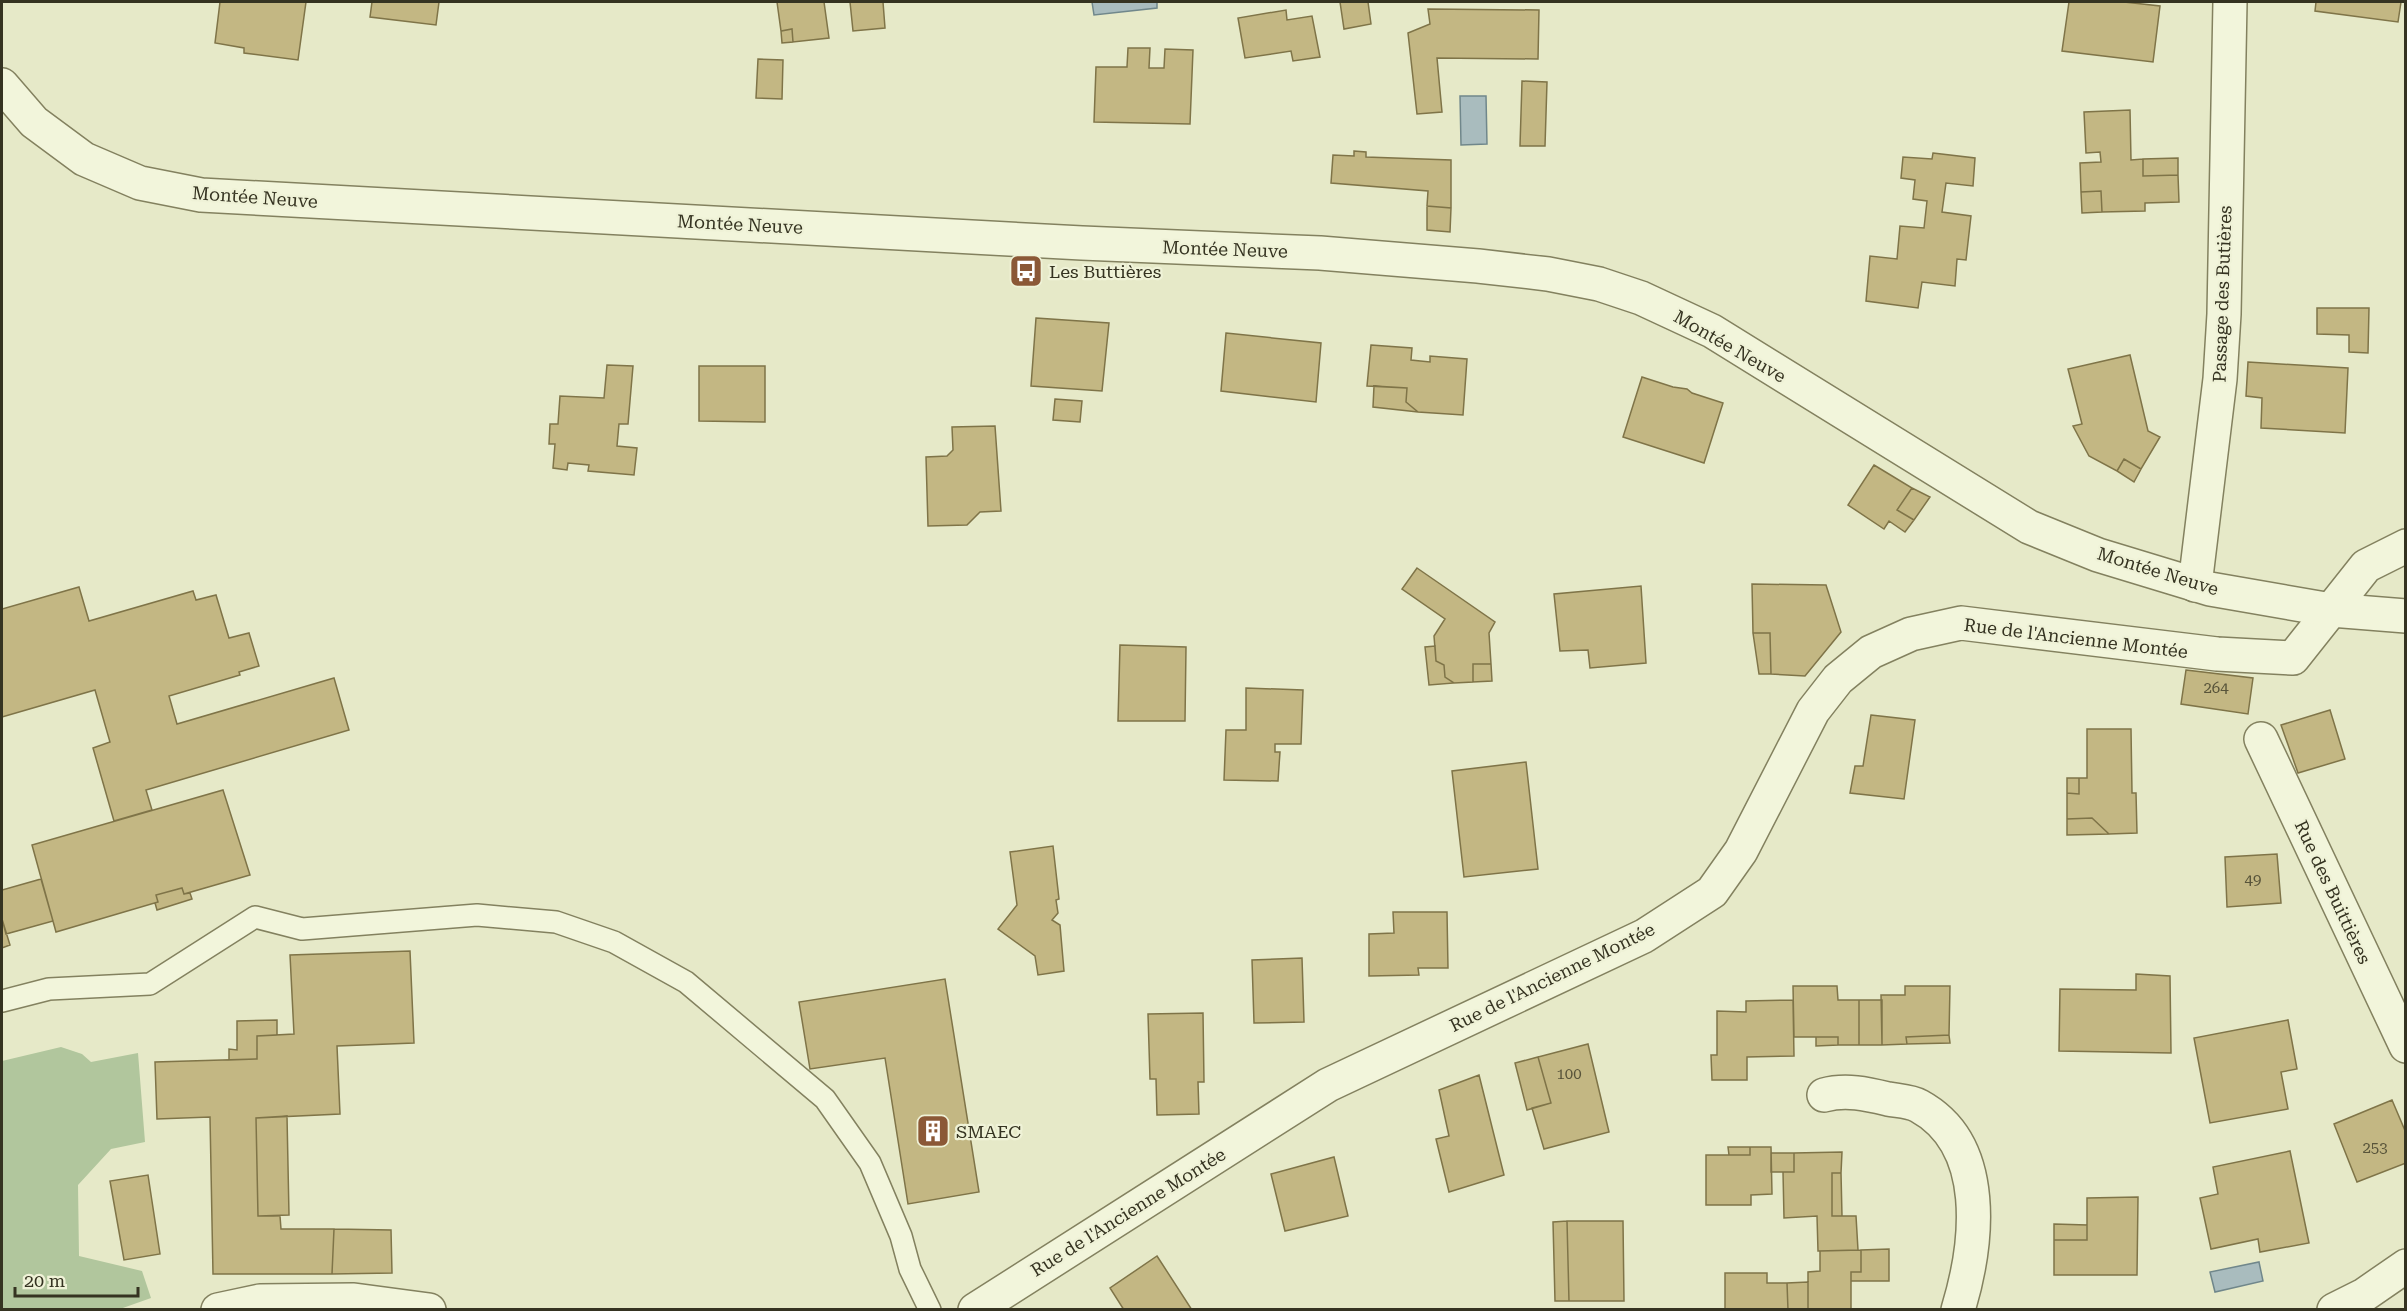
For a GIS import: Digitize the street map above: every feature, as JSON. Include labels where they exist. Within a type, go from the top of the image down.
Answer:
[{"type":"street","name":"Passage des Butières","points":[[2195,585],[2220,379],[2224,314],[2230,2]]},
{"type":"street","name":"Montée Neuve","points":[[2,85],[34,122],[84,159],[140,183],[201,195],[1082,243],[1320,253],[1479,266],[1548,274],[1599,284],[1641,298],[1712,331],[2030,527],[2098,555],[2195,585],[2331,610],[2406,616]]},
{"type":"street","name":"Rue de l'Ancienne Montée","points":[[975,1310],[1328,1084],[1644,936],[1712,892],[1741,851],[1813,711],[1838,678],[1871,652],[1911,634],[1961,623],[2217,654],[2293,658],[2366,566],[2406,546]]},
{"type":"street","name":"Rue des Buittières","points":[[2262,739],[2406,1046]]},
{"type":"street","points":[[1824,1095],[1838,1091],[1866,1094],[1917,1105],[1939,1119],[1956,1140],[1968,1166],[1973,1233],[1967,1280],[1958,1310]]},
{"type":"street","points":[[2334,1310],[2364,1295],[2406,1266]]},
{"type":"street","points":[[218,1310],[260,1301],[342,1300],[382,1302],[429,1310]]},
{"type":"lane","points":[[2,1001],[49,989],[150,984],[255,917],[302,929],[477,915],[556,922],[614,942],[686,982],[825,1100],[870,1163],[901,1236],[910,1269],[930,1310]]},
{"type":"green space","points":[[61,1047],[82,1054],[91,1062],[138,1053],[145,1142],[111,1149],[78,1185],[79,1256],[142,1271],[151,1298],[120,1309],[2,1309],[2,1061]]},
{"type":"shaded area","points":[[1092,2],[1157,2],[1157,8],[1094,15]]},
{"type":"shaded area","points":[[1460,96],[1486,96],[1487,144],[1461,145]]},
{"type":"shaded area","points":[[2259,1262],[2263,1281],[2215,1292],[2210,1272]]},
{"type":"building","points":[[220,2],[306,2],[298,60],[244,53],[244,48],[215,43]]},
{"type":"building","points":[[372,2],[439,2],[436,25],[370,17]]},
{"type":"building","points":[[777,2],[824,2],[829,38],[793,42],[792,29],[781,31]]},
{"type":"building","points":[[850,2],[883,2],[885,28],[853,31]]},
{"type":"building","points":[[1340,2],[1368,2],[1371,24],[1344,29]]},
{"type":"building","points":[[2069,2],[2124,2],[2160,6],[2153,62],[2062,51]]},
{"type":"building","points":[[2316,2],[2401,2],[2398,22],[2315,11]]},
{"type":"building","points":[[1428,9],[1539,10],[1538,59],[1437,58],[1442,112],[1417,114],[1408,33],[1430,24]]},
{"type":"building","points":[[1286,10],[1287,20],[1312,16],[1320,57],[1293,61],[1291,51],[1245,58],[1238,18]]},
{"type":"building","points":[[792,29],[793,42],[782,43],[781,31]]},
{"type":"building","points":[[1128,48],[1150,48],[1149,68],[1164,68],[1165,49],[1193,50],[1190,124],[1094,122],[1096,67],[1127,67]]},
{"type":"building","points":[[758,59],[783,60],[782,99],[756,98]]},
{"type":"building","points":[[1522,81],[1547,82],[1545,146],[1520,146]]},
{"type":"building","points":[[2130,110],[2131,160],[2143,159],[2143,176],[2178,175],[2179,202],[2145,203],[2145,211],[2102,212],[2101,191],[2081,192],[2080,163],[2101,162],[2100,152],[2086,153],[2084,112]]},
{"type":"building","points":[[1354,151],[1366,152],[1366,157],[1451,160],[1451,208],[1427,206],[1428,191],[1331,183],[1333,155],[1354,156]]},
{"type":"building","points":[[1933,153],[1975,158],[1973,186],[1946,183],[1942,212],[1971,216],[1966,260],[1957,259],[1955,286],[1922,282],[1918,308],[1866,301],[1870,256],[1897,259],[1900,226],[1924,228],[1927,201],[1913,199],[1915,180],[1901,178],[1903,157],[1932,159]]},
{"type":"building","points":[[2178,158],[2178,175],[2143,176],[2143,159]]},
{"type":"building","points":[[2101,191],[2102,212],[2082,213],[2081,192]]},
{"type":"building","points":[[1427,206],[1451,208],[1450,232],[1427,230]]},
{"type":"building","points":[[2317,308],[2369,308],[2368,353],[2349,352],[2349,335],[2317,334]]},
{"type":"building","points":[[1036,318],[1109,323],[1102,391],[1031,386]]},
{"type":"building","points":[[1226,333],[1321,343],[1316,402],[1221,391]]},
{"type":"building","points":[[1371,345],[1412,348],[1411,360],[1430,362],[1430,356],[1467,359],[1463,415],[1418,412],[1406,402],[1407,388],[1367,386]]},
{"type":"building","points":[[2130,355],[2148,431],[2160,437],[2141,469],[2124,459],[2117,471],[2089,456],[2073,426],[2082,424],[2068,369]]},
{"type":"building","points":[[2248,362],[2348,368],[2345,433],[2261,428],[2262,398],[2246,396]]},
{"type":"building","points":[[607,365],[633,366],[628,424],[619,424],[617,446],[637,448],[634,475],[588,471],[589,465],[568,463],[567,470],[553,468],[555,444],[549,444],[550,424],[558,424],[560,396],[604,398]]},
{"type":"building","points":[[699,366],[765,366],[765,422],[699,421]]},
{"type":"building","points":[[1642,377],[1687,389],[1692,393],[1723,403],[1704,463],[1623,437]]},
{"type":"building","points":[[1374,386],[1407,388],[1406,402],[1418,412],[1373,407]]},
{"type":"building","points":[[1055,399],[1082,401],[1080,422],[1053,420]]},
{"type":"building","points":[[995,426],[1001,511],[980,512],[967,525],[928,526],[926,457],[947,456],[953,450],[952,427]]},
{"type":"building","points":[[2124,459],[2141,469],[2134,482],[2117,471]]},
{"type":"building","points":[[1874,465],[1912,488],[1897,510],[1914,520],[1905,532],[1889,521],[1884,529],[1848,505]]},
{"type":"building","points":[[1912,488],[1930,497],[1914,520],[1897,510]]},
{"type":"building","points":[[1417,568],[1495,622],[1489,633],[1491,664],[1473,664],[1473,682],[1454,683],[1445,677],[1444,665],[1436,661],[1434,636],[1445,619],[1402,589]]},
{"type":"building","points":[[1752,584],[1826,585],[1841,632],[1805,676],[1771,674],[1770,633],[1753,633]]},
{"type":"building","points":[[1641,586],[1646,663],[1590,668],[1588,650],[1560,651],[1554,594]]},
{"type":"building","points":[[79,587],[89,621],[193,591],[196,600],[216,595],[229,638],[249,633],[259,666],[239,672],[240,675],[169,696],[177,724],[334,678],[349,730],[146,790],[152,810],[114,821],[93,748],[110,742],[95,690],[2,717],[2,609]]},
{"type":"building","points":[[1753,633],[1770,633],[1771,674],[1759,674]]},
{"type":"building","points":[[1120,645],[1186,647],[1185,721],[1118,721]]},
{"type":"building","points":[[1435,646],[1436,661],[1444,665],[1445,677],[1454,683],[1429,685],[1425,647]]},
{"type":"building","points":[[1473,664],[1491,664],[1492,681],[1473,682]]},
{"type":"building","points":[[2186,670],[2253,678],[2248,714],[2181,704]]},
{"type":"building","points":[[1246,688],[1303,690],[1301,744],[1275,744],[1275,752],[1280,752],[1278,781],[1224,780],[1226,730],[1246,730]]},
{"type":"building","points":[[2330,710],[2345,759],[2298,773],[2281,725]]},
{"type":"building","points":[[1871,715],[1915,720],[1904,799],[1850,793],[1855,766],[1863,766]]},
{"type":"building","points":[[2087,729],[2131,729],[2132,793],[2136,793],[2137,833],[2109,834],[2092,818],[2067,819],[2067,793],[2079,794],[2079,778],[2087,778]]},
{"type":"building","points":[[1526,762],[1538,869],[1464,877],[1452,771]]},
{"type":"building","points":[[2067,778],[2079,778],[2079,794],[2067,793]]},
{"type":"building","points":[[223,790],[250,875],[184,894],[182,888],[156,895],[158,902],[56,932],[32,845]]},
{"type":"building","points":[[2092,818],[2109,834],[2067,835],[2067,819]]},
{"type":"building","points":[[1053,846],[1059,899],[1056,900],[1058,913],[1052,920],[1060,925],[1064,971],[1038,975],[1035,956],[998,929],[1017,905],[1010,852]]},
{"type":"building","points":[[2277,854],[2281,903],[2227,907],[2225,857]]},
{"type":"building","points":[[41,879],[53,921],[6,934],[2,919],[2,890]]},
{"type":"building","points":[[182,888],[184,894],[190,893],[192,899],[157,910],[156,895]]},
{"type":"building","points":[[1393,912],[1447,912],[1448,968],[1418,968],[1419,975],[1369,976],[1369,934],[1394,933]]},
{"type":"building","points":[[2,919],[10,945],[2,948]]},
{"type":"building","points":[[410,951],[414,1043],[337,1046],[340,1114],[256,1118],[258,1216],[280,1216],[281,1229],[334,1229],[332,1274],[213,1274],[210,1117],[157,1119],[155,1062],[257,1059],[257,1036],[294,1034],[290,955]]},
{"type":"building","points":[[1302,958],[1304,1022],[1254,1023],[1252,960]]},
{"type":"building","points":[[2136,974],[2170,976],[2171,1053],[2059,1051],[2060,989],[2136,990]]},
{"type":"building","name":"SMAEC","points":[[945,979],[979,1192],[908,1204],[885,1058],[810,1069],[799,1002]]},
{"type":"building","points":[[1793,986],[1837,986],[1838,1000],[1859,1000],[1859,1045],[1838,1045],[1838,1037],[1794,1037]]},
{"type":"building","points":[[1905,986],[1950,986],[1949,1035],[1906,1037],[1907,1044],[1882,1045],[1881,995],[1905,995]]},
{"type":"building","points":[[1793,1000],[1794,1056],[1747,1057],[1747,1080],[1712,1080],[1711,1055],[1717,1055],[1717,1011],[1746,1012],[1746,1001]]},
{"type":"building","points":[[1859,1000],[1882,1000],[1882,1045],[1859,1045]]},
{"type":"building","points":[[1203,1013],[1204,1082],[1198,1082],[1199,1114],[1157,1115],[1156,1079],[1150,1079],[1148,1014]]},
{"type":"building","points":[[277,1020],[277,1035],[257,1036],[257,1059],[229,1060],[229,1049],[237,1050],[237,1021]]},
{"type":"building","points":[[2288,1020],[2297,1069],[2281,1072],[2288,1109],[2210,1123],[2194,1038]]},
{"type":"building","points":[[1949,1035],[1950,1043],[1907,1044],[1906,1037]]},
{"type":"building","points":[[1816,1037],[1838,1037],[1838,1045],[1816,1046]]},
{"type":"building","points":[[1588,1044],[1609,1132],[1544,1149],[1532,1108],[1551,1103],[1538,1057]]},
{"type":"building","points":[[1538,1057],[1551,1103],[1527,1110],[1515,1063]]},
{"type":"building","points":[[1479,1075],[1504,1175],[1449,1192],[1436,1139],[1449,1136],[1439,1090]]},
{"type":"building","points":[[2392,1100],[2406,1133],[2406,1163],[2357,1182],[2334,1124]]},
{"type":"building","points":[[287,1116],[289,1215],[258,1216],[256,1118]]},
{"type":"building","points":[[1728,1147],[1750,1147],[1750,1155],[1729,1155]]},
{"type":"building","points":[[1750,1147],[1771,1147],[1772,1194],[1751,1195],[1751,1205],[1706,1205],[1706,1155],[1750,1155]]},
{"type":"building","points":[[2290,1151],[2309,1243],[2260,1252],[2258,1239],[2211,1249],[2200,1198],[2218,1194],[2213,1167]]},
{"type":"building","points":[[1842,1152],[1841,1173],[1832,1173],[1832,1216],[1856,1216],[1858,1250],[1818,1251],[1817,1216],[1784,1218],[1783,1172],[1794,1172],[1794,1153]]},
{"type":"building","points":[[1771,1153],[1794,1153],[1794,1172],[1771,1172]]},
{"type":"building","points":[[1334,1157],[1348,1216],[1285,1231],[1271,1174]]},
{"type":"building","points":[[1832,1173],[1841,1173],[1842,1216],[1832,1216]]},
{"type":"building","points":[[148,1175],[160,1254],[124,1260],[110,1181]]},
{"type":"building","points":[[2138,1197],[2137,1275],[2054,1275],[2054,1240],[2087,1240],[2087,1198]]},
{"type":"building","points":[[1567,1221],[1569,1301],[1555,1301],[1553,1222]]},
{"type":"building","points":[[1567,1221],[1623,1221],[1624,1301],[1569,1301]]},
{"type":"building","points":[[2054,1224],[2087,1225],[2087,1240],[2054,1240]]},
{"type":"building","points":[[334,1229],[391,1230],[392,1273],[332,1274]]},
{"type":"building","points":[[1889,1249],[1889,1281],[1851,1281],[1851,1272],[1861,1272],[1861,1250]]},
{"type":"building","points":[[1861,1250],[1861,1272],[1851,1272],[1851,1310],[1808,1310],[1808,1272],[1820,1271],[1820,1251]]},
{"type":"building","points":[[1157,1256],[1192,1310],[1124,1310],[1110,1288]]},
{"type":"building","points":[[1725,1273],[1767,1273],[1767,1283],[1787,1283],[1788,1310],[1725,1310]]},
{"type":"building","points":[[1808,1282],[1808,1310],[1788,1310],[1787,1283]]},
{"type":"place","name":"Les Buttières","points":[[1026,271]]},
{"type":"place","name":"SMAEC","points":[[933,1131]]}]
